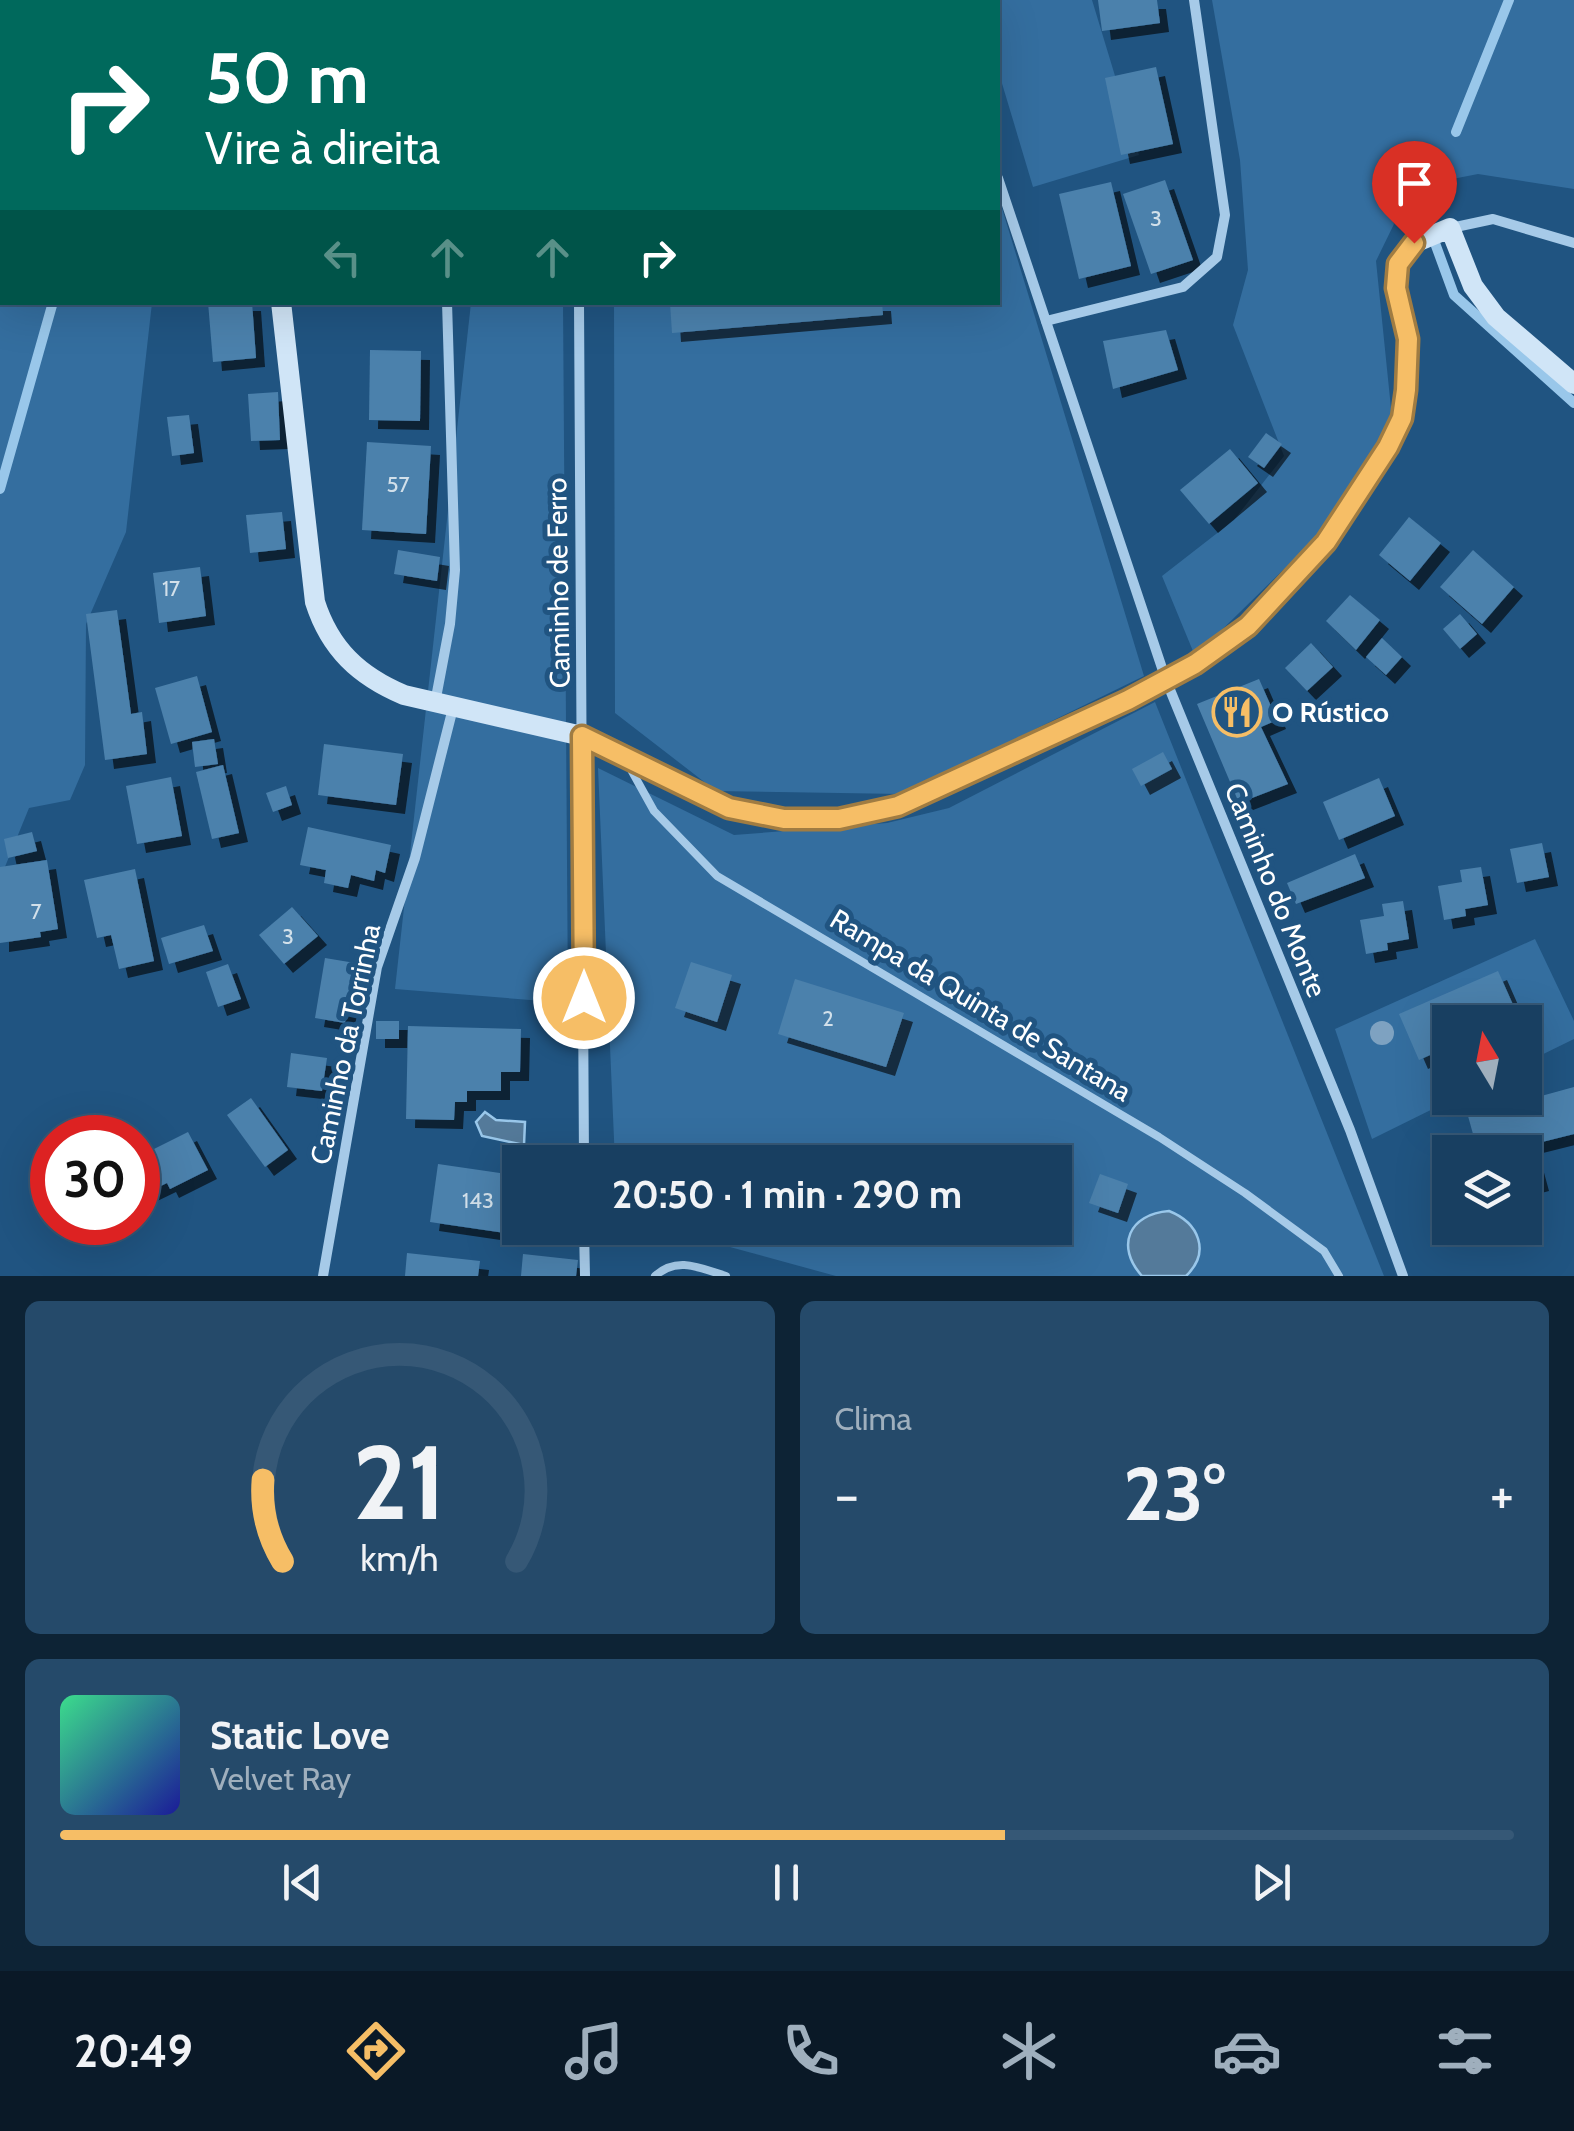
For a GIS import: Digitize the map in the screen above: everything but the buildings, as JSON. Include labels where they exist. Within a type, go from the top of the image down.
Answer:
[{"type":"street","points":[[1046,321],[1182,288],[1218,257],[1225,215],[1194,0]]},
{"type":"street","name":"Caminho do Monte","points":[[1000,184],[1166,680],[1350,1130],[1402,1276]]},
{"type":"street","points":[[280,305],[314,602],[337,650],[380,684],[444,706],[582,736],[729,808],[784,819],[839,819],[898,806],[1166,680],[1248,626],[1326,542],[1388,447],[1402,418],[1408,339],[1396,288],[1398,264],[1414,243],[1450,228],[1492,219],[1574,243]]},
{"type":"street","points":[[1450,228],[1473,286],[1496,317],[1574,384]]},
{"type":"street","name":"Caminho da Torrinha","points":[[323,1276],[377,967],[415,858],[444,706],[456,570],[447,305]]},
{"type":"street","name":"Caminho de Ferro","points":[[579,305],[584,1145]]},
{"type":"street","points":[[584,1245],[585,1276]]},
{"type":"lane","name":"Rampa da Quinta de Santana","points":[[622,753],[654,812],[717,876],[1159,1137],[1324,1251],[1339,1276]]},
{"type":"lane","points":[[654,1276],[672,1264],[687,1264],[726,1276]]},
{"type":"shaded area","points":[[1000,0],[1092,0],[1139,155],[1033,187],[1000,77]]},
{"type":"shaded area","points":[[1212,0],[1574,0],[1574,189],[1478,174],[1381,193],[1394,224],[1376,261],[1393,428],[1328,526],[1195,656],[1162,576],[1234,520],[1284,456],[1233,325],[1248,270],[1240,160]]},
{"type":"shaded area","points":[[1000,202],[1144,676],[902,794],[716,791],[615,713],[614,305],[1000,305]]},
{"type":"shaded area","points":[[0,305],[152,305],[126,532],[86,624],[85,765],[70,800],[29,808],[0,879]]},
{"type":"shaded area","points":[[471,305],[563,305],[568,1003],[395,989]]},
{"type":"shaded area","points":[[1155,702],[1384,1276],[836,1276],[722,1245],[1072,1245],[1072,1145],[614,1145],[598,768],[734,835],[887,823],[949,808]]},
{"type":"shaded area","points":[[1535,939],[1574,1021],[1574,1039],[1542,1055],[1542,1005],[1432,1005],[1432,1109],[1372,1139],[1335,1029]]},
{"type":"shaded area","points":[[485,1112],[496,1120],[525,1122],[524,1145],[482,1136],[476,1122]]},
{"type":"shaded area","points":[[1169,1211],[1188,1223],[1198,1239],[1200,1248],[1194,1267],[1186,1276],[1142,1276],[1129,1254],[1130,1233],[1144,1218]]},
{"type":"waterway","points":[[1456,132],[1509,0]]},
{"type":"waterway","points":[[1424,213],[1454,295],[1574,403]]},
{"type":"waterway","points":[[0,489],[52,305]]},
{"type":"place","name":"O Rústico","points":[[1237,712]]},
{"type":"route","points":[[584,998],[582,736],[729,808],[784,819],[839,819],[898,806],[1128,700],[1195,664],[1248,626],[1326,542],[1388,447],[1402,418],[1406,390],[1408,339],[1396,288],[1398,264],[1414,243]]}]
